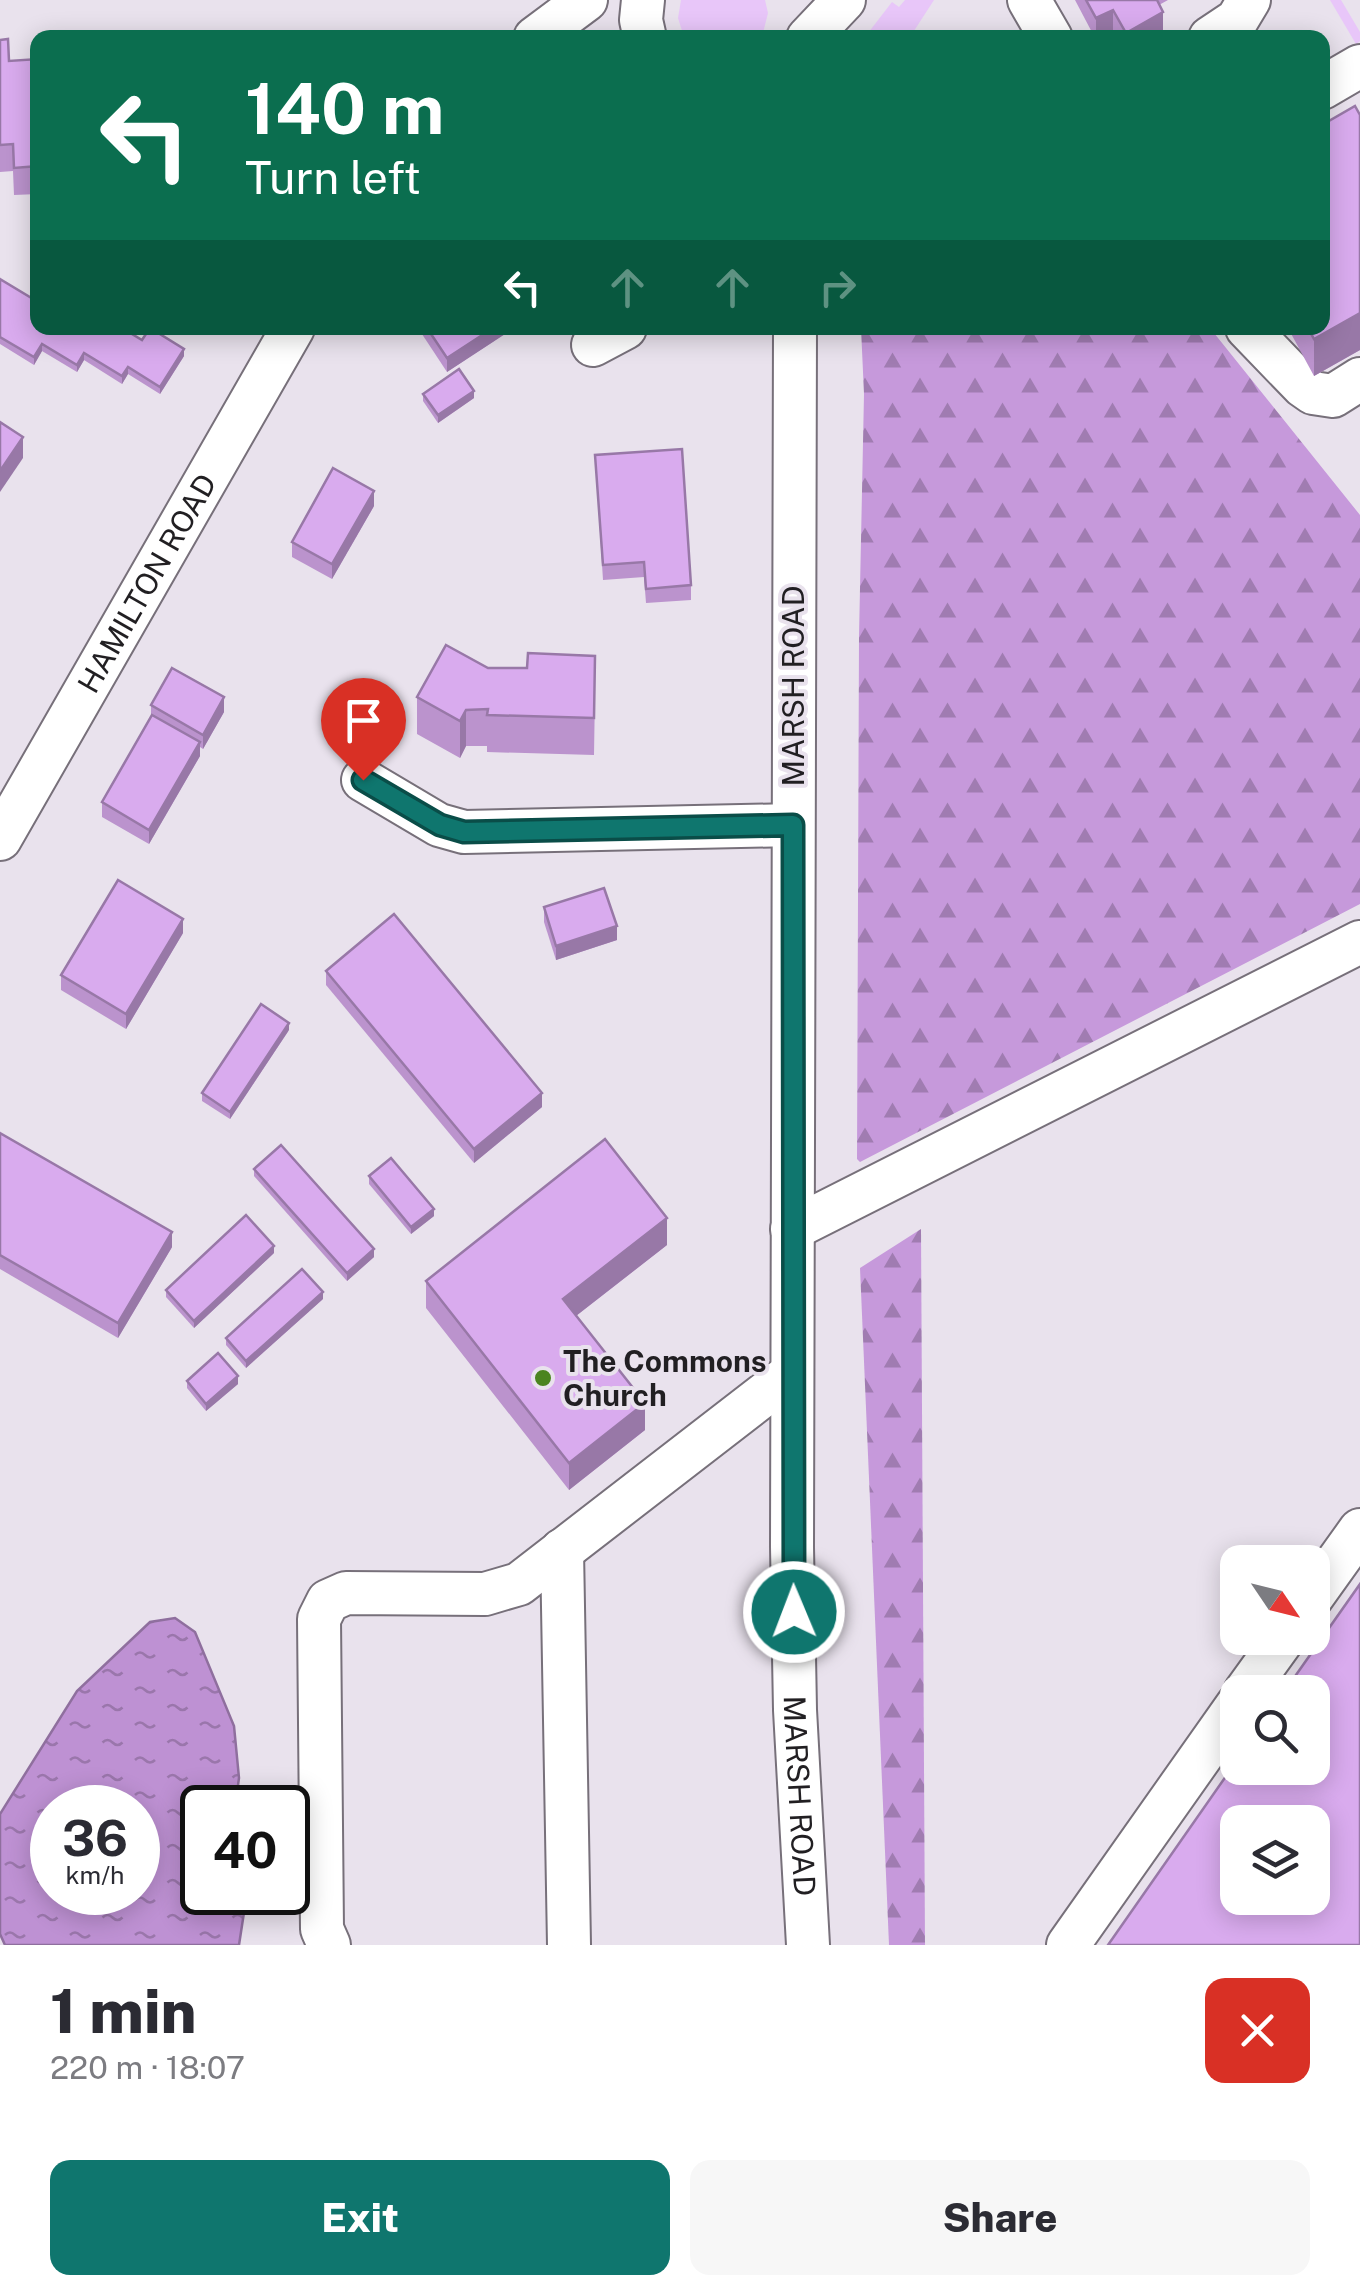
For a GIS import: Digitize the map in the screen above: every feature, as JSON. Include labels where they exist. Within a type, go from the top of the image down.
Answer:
[{"type":"street","points":[[546,30],[586,0]]},
{"type":"street","points":[[643,0],[643,30]]},
{"type":"street","points":[[798,30],[800,0]]},
{"type":"street","points":[[816,30],[844,0]]},
{"type":"street","points":[[1029,0],[1046,30]]},
{"type":"street","points":[[1222,30],[1237,20],[1249,0]]},
{"type":"street","points":[[1330,83],[1360,66]]},
{"type":"street","name":"HAMILTON ROAD","points":[[0,839],[289,335]]},
{"type":"street","name":"MARSH ROAD","points":[[795,335],[792,1373],[795,1710],[808,1945]]},
{"type":"street","points":[[1253,335],[1312,393],[1333,396],[1360,379]]},
{"type":"street","points":[[363,780],[440,825],[464,832],[793,825]]},
{"type":"street","points":[[792,1229],[1360,942]]},
{"type":"street","points":[[329,1945],[322,1928],[319,1619],[328,1601],[346,1593],[497,1592],[519,1584],[792,1373]]},
{"type":"street","points":[[1330,1572],[1360,1530]]},
{"type":"street","points":[[562,1550],[569,1945]]},
{"type":"street","points":[[1068,1945],[1220,1730]]},
{"type":"shaded area","points":[[681,0],[765,0],[768,13],[764,30],[682,30],[678,18]]},
{"type":"shaded area","points":[[905,0],[934,0],[915,30],[870,30],[892,2],[899,7]]},
{"type":"shaded area","points":[[1330,0],[1341,0],[1360,32],[1356,44]]},
{"type":"green space","points":[[861,335],[1216,335],[1360,515],[1360,904],[860,1162],[859,637],[864,394]]},
{"type":"green space","points":[[921,1229],[925,1945],[889,1945],[860,1268]]},
{"type":"water","points":[[175,1618],[195,1632],[234,1726],[239,1778],[238,1785],[180,1785],[180,1915],[244,1915],[239,1945],[5,1945],[0,1934],[0,1814],[77,1691],[150,1622]]},
{"type":"building","points":[[1086,0],[1157,0],[1163,12],[1131,30],[1124,30],[1113,10],[1096,18]]},
{"type":"building","points":[[8,39],[9,61],[30,60],[30,167],[14,168],[13,144],[0,145],[0,40]]},
{"type":"building","points":[[1355,106],[1360,115],[1360,313],[1330,330],[1330,120]]},
{"type":"building","points":[[0,279],[30,297],[30,335],[134,335],[142,340],[145,335],[161,335],[184,349],[160,387],[128,367],[122,376],[84,353],[77,365],[42,344],[34,357],[0,337]]},
{"type":"building","points":[[432,335],[482,335],[447,358]]},
{"type":"building","points":[[459,369],[474,391],[438,415],[423,394]]},
{"type":"building","points":[[0,422],[23,437],[0,471]]},
{"type":"building","points":[[682,449],[691,585],[646,589],[644,562],[603,565],[595,455]]},
{"type":"building","points":[[333,468],[374,491],[332,564],[292,542]]},
{"type":"building","points":[[446,645],[488,668],[527,668],[528,653],[595,656],[594,718],[487,715],[488,709],[466,710],[460,721],[417,697]]},
{"type":"building","points":[[172,668],[224,697],[203,735],[151,705]]},
{"type":"building","points":[[152,715],[200,742],[149,830],[102,802]]},
{"type":"building","points":[[118,880],[183,919],[126,1014],[61,975]]},
{"type":"building","points":[[604,888],[617,926],[556,946],[544,907]]},
{"type":"building","points":[[394,914],[542,1093],[474,1149],[326,971]]},
{"type":"building","points":[[261,1004],[289,1023],[230,1112],[202,1093]]},
{"type":"building","points":[[0,1133],[172,1232],[118,1323],[0,1255]]},
{"type":"building","name":"The Commons Church","points":[[605,1139],[667,1218],[563,1299],[645,1403],[569,1463],[426,1281]]},
{"type":"building","points":[[281,1145],[374,1249],[347,1273],[254,1169]]},
{"type":"building","points":[[391,1158],[434,1209],[411,1227],[369,1176]]},
{"type":"building","points":[[246,1215],[274,1246],[194,1321],[166,1290]]},
{"type":"building","points":[[302,1269],[323,1292],[246,1361],[226,1338]]},
{"type":"building","points":[[218,1353],[238,1376],[206,1404],[187,1381]]},
{"type":"building","points":[[1360,1584],[1360,1945],[1108,1945],[1220,1785],[1330,1785],[1330,1675],[1296,1675],[1310,1655],[1330,1655],[1330,1627]]},
{"type":"place","name":"The Commons Church","points":[[543,1378]]},
{"type":"route","points":[[363,780],[440,825],[464,832],[793,825],[794,1612]]}]
